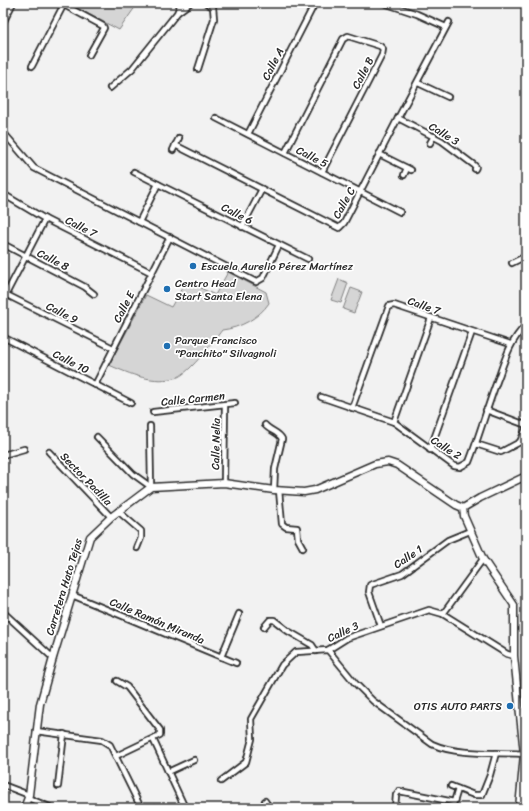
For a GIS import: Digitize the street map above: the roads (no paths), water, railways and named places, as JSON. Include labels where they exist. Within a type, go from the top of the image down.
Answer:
[{"type":"street","points":[[3,23],[13,3]]},
{"type":"street","points":[[110,88],[132,69],[177,12],[181,3]]},
{"type":"street","points":[[177,12],[190,3]]},
{"type":"street","points":[[198,69],[214,20],[213,7],[206,3]]},
{"type":"street","name":"Calle A","points":[[248,134],[315,3]]},
{"type":"street","name":"Calle C","points":[[176,145],[339,228],[344,223],[448,24],[384,3]]},
{"type":"street","points":[[32,66],[64,4],[103,26],[104,28],[89,55]]},
{"type":"street","name":"Calle B","points":[[284,153],[343,39],[348,36],[380,46],[382,49],[382,55],[322,172]]},
{"type":"street","points":[[418,83],[448,97]]},
{"type":"street","name":"Calle 5","points":[[216,118],[400,212]]},
{"type":"street","name":"Calle 3","points":[[398,118],[434,136],[474,164],[476,166],[475,170]]},
{"type":"street","points":[[3,132],[34,168],[256,282],[263,278],[279,245]]},
{"type":"street","points":[[430,143],[434,136]]},
{"type":"street","points":[[173,150],[179,138]]},
{"type":"street","points":[[379,154],[409,169],[404,175]]},
{"type":"street","name":"Calle 6","points":[[134,172],[308,259]]},
{"type":"street","points":[[139,222],[158,184]]},
{"type":"street","points":[[242,227],[262,189]]},
{"type":"street","name":"Calle 7","points":[[3,194],[45,219],[152,273]]},
{"type":"street","points":[[3,300],[5,293],[45,219]]},
{"type":"street","name":"Calle E","points":[[95,385],[170,237]]},
{"type":"street","name":"Calle 8","points":[[3,244],[85,287],[94,294]]},
{"type":"street","points":[[512,263],[526,256]]},
{"type":"street","name":"Calle 9","points":[[5,293],[114,348]]},
{"type":"street","name":"Calle 7","points":[[352,408],[389,306],[394,305],[510,344]]},
{"type":"street","points":[[394,422],[431,318]]},
{"type":"street","name":"Calle 2","points":[[321,397],[394,422],[430,450],[454,466],[460,467],[469,462],[510,344],[526,325]]},
{"type":"street","points":[[430,450],[472,332]]},
{"type":"street","name":"Calle 10","points":[[3,337],[95,385],[123,396],[131,403]]},
{"type":"street","name":"Calle Carmen","points":[[153,412],[235,403]]},
{"type":"street","name":"Calle Nelia","points":[[224,483],[225,405]]},
{"type":"street","points":[[486,410],[526,425]]},
{"type":"street","points":[[265,425],[268,429],[281,435],[282,438],[275,469],[276,490],[282,524],[286,527],[297,528],[298,539],[303,548]]},
{"type":"street","points":[[150,426],[151,487]]},
{"type":"street","points":[[476,444],[501,452],[520,442],[525,431]]},
{"type":"street","points":[[97,437],[133,474],[151,487],[224,483],[304,492],[315,490],[375,464],[388,462],[397,465],[456,505],[463,508]]},
{"type":"street","points":[[3,455],[24,449]]},
{"type":"street","name":"Sector Padilla","points":[[49,452],[111,517]]},
{"type":"street","points":[[463,508],[480,498],[526,476]]},
{"type":"street","name":"Carretera Hato Tejas","points":[[24,808],[28,796],[40,704],[90,537],[111,517],[151,487]]},
{"type":"street","points":[[463,508],[464,516],[470,531],[484,559],[514,605],[514,656],[525,754],[519,808]]},
{"type":"street","points":[[118,512],[141,531],[141,538],[137,548]]},
{"type":"street","name":"Calle 1","points":[[381,626],[369,592],[370,585],[402,574],[448,540],[470,531]]},
{"type":"street","points":[[443,614],[484,559]]},
{"type":"street","name":"Calle Ramón Miranda","points":[[72,595],[236,663]]},
{"type":"street","name":"Calle 3","points":[[221,781],[246,762],[252,739],[251,719],[282,665],[296,652],[328,650],[347,638],[429,610],[443,614],[507,654],[514,656]]},
{"type":"street","points":[[3,612],[53,658]]},
{"type":"street","points":[[221,657],[239,614]]},
{"type":"street","points":[[264,627],[270,620],[274,620],[288,631],[312,645],[316,651]]},
{"type":"street","points":[[328,650],[355,683],[373,701],[432,744],[443,749],[525,754]]},
{"type":"street","points":[[116,756],[160,735],[160,730],[127,687],[117,680]]},
{"type":"street","points":[[36,730],[102,740],[110,745],[141,808]]},
{"type":"street","points":[[58,786],[64,734]]},
{"type":"street","points":[[153,739],[185,808]]},
{"type":"street","points":[[451,786],[474,795],[482,795],[490,775],[496,753]]},
{"type":"street","points":[[168,772],[194,760]]},
{"type":"street","points":[[3,785],[52,808]]},
{"type":"street","points":[[396,808],[396,795],[399,791],[454,802],[458,789]]},
{"type":"street","points":[[265,801],[270,808]]},
{"type":"place","name":"Escuela Aurelio Pérez Martínez","points":[[193,266]]},
{"type":"place","name":"Centro Head Start Santa Elena","points":[[167,289]]},
{"type":"place","name":"Parque Francisco \"Panchito\" Silvagnoli","points":[[167,346]]},
{"type":"place","name":"OTIS AUTO PARTS","points":[[510,706]]}]
